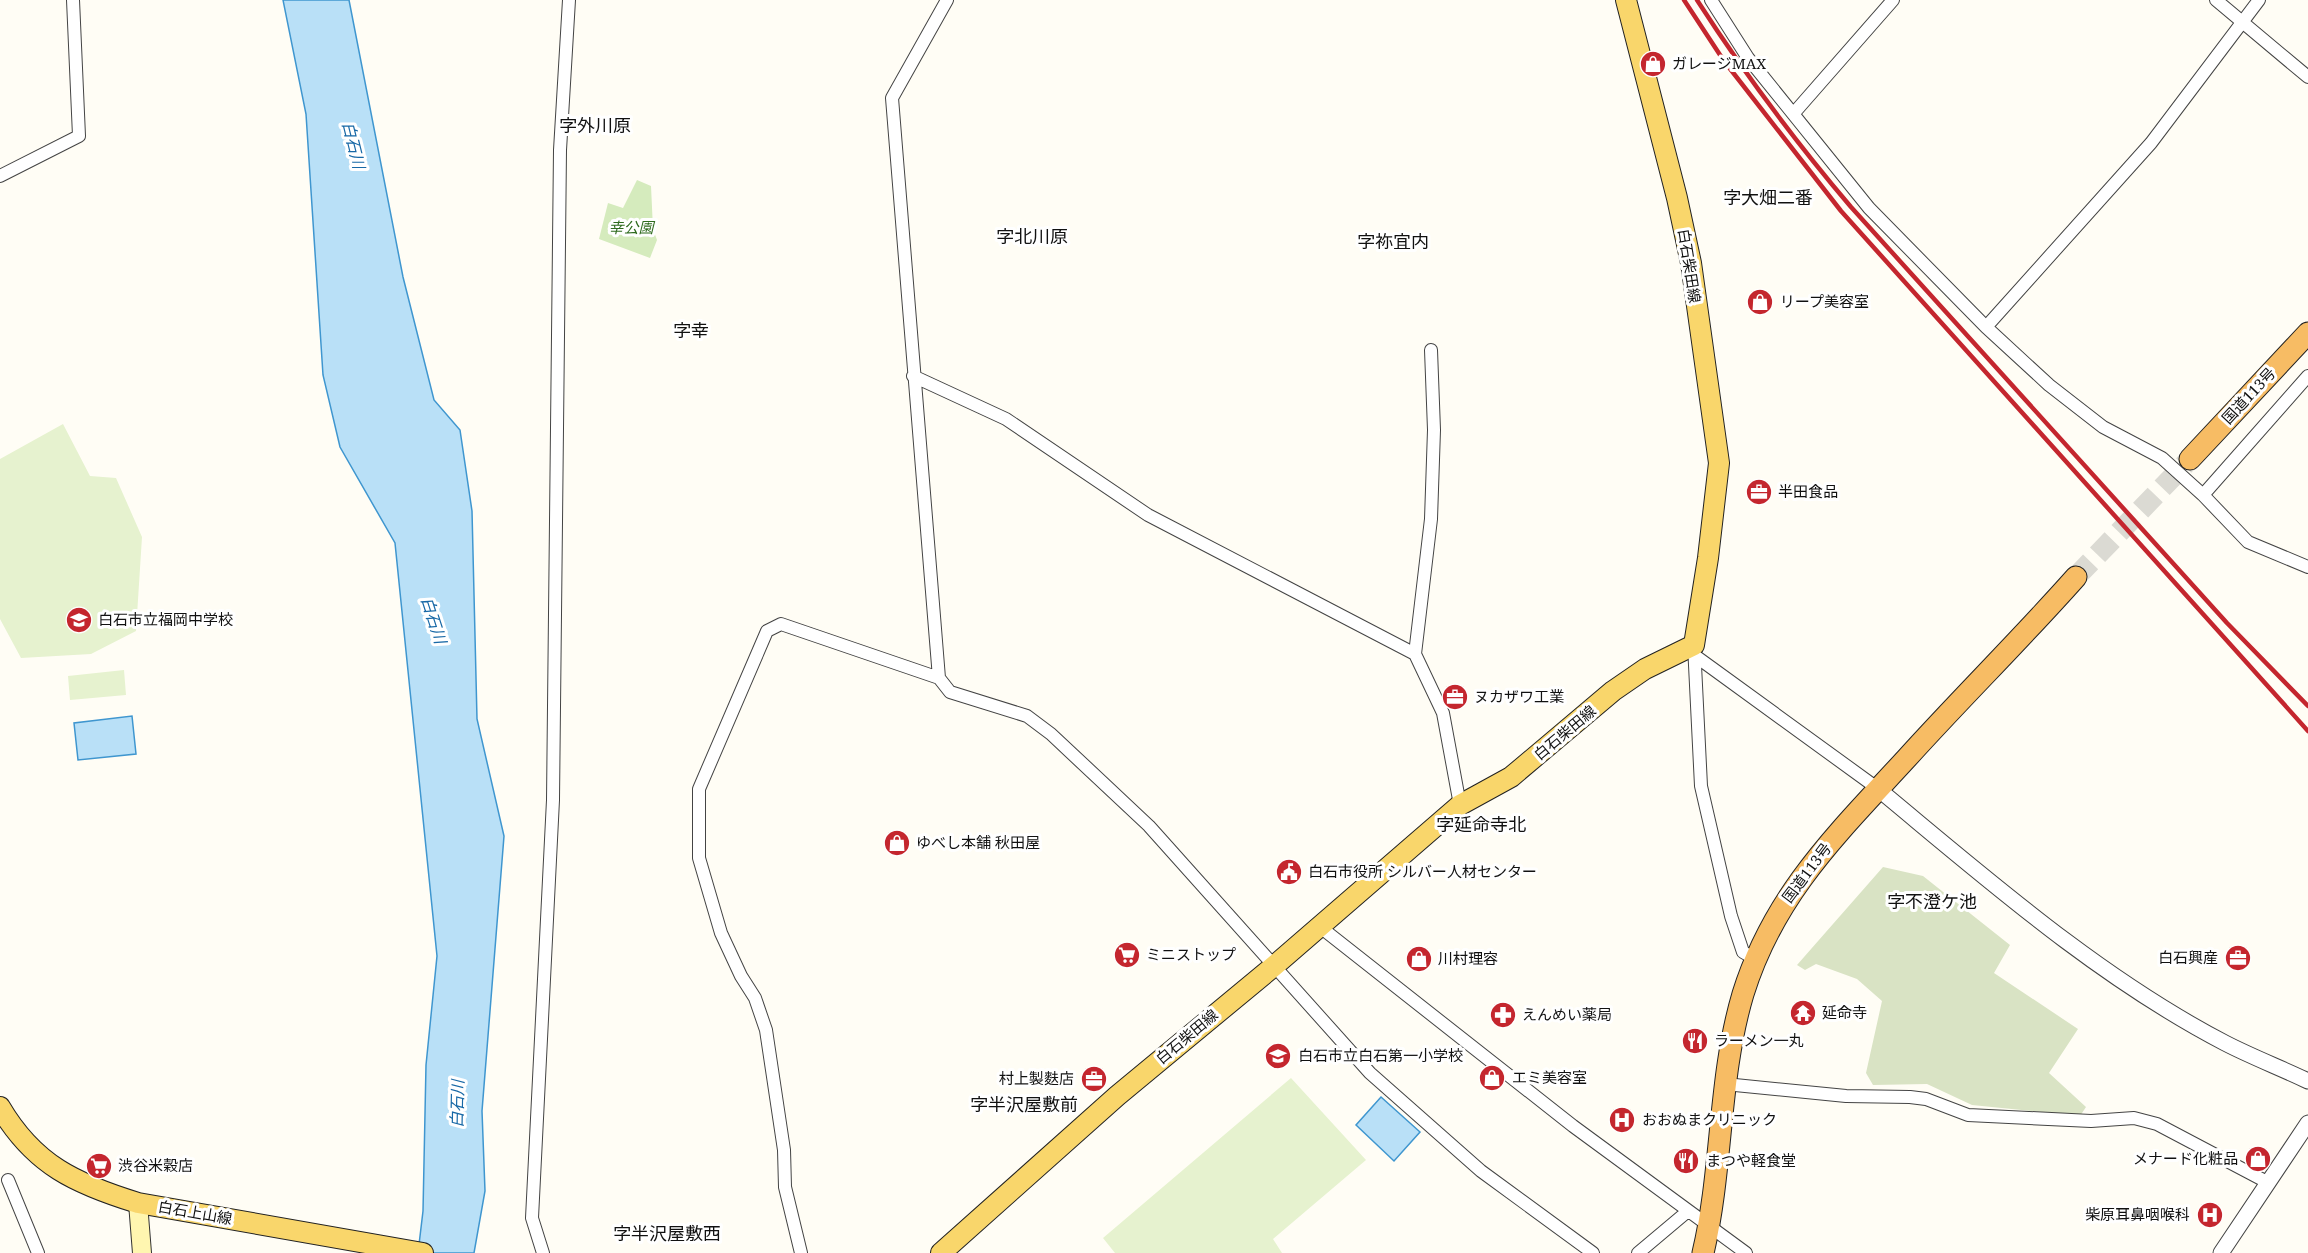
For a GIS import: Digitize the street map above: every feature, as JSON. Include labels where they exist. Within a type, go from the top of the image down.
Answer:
[{"type":"highway","name":"国道113号","points":[[2190,459],[2308,333]]},
{"type":"highway","name":"国道113号","points":[[1703,1253],[1709,1228],[1725,1084],[1733,1035],[1755,959],[1772,921],[1803,875],[1877,788],[2076,577]]},
{"type":"main road","name":"白石柴田線","points":[[941,1253],[1117,1096],[1274,966],[1460,805],[1511,777],[1613,691],[1645,669],[1694,650],[1719,463],[1691,263],[1677,198],[1626,0]]},
{"type":"main road","name":"白石上山線","points":[[0,1107],[31,1147],[47,1162],[75,1181],[144,1204],[423,1253]]},
{"type":"main road","points":[[142,1253],[144,1204]]},
{"type":"street","points":[[0,176],[79,136],[73,0]]},
{"type":"street","points":[[543,1253],[532,1218],[553,800],[560,150],[569,0]]},
{"type":"street","points":[[939,678],[892,98],[947,0]]},
{"type":"street","points":[[1711,0],[1748,58],[1869,208],[1986,327],[2049,385],[2103,427],[2162,458],[2204,495],[2248,542],[2308,567]]},
{"type":"street","points":[[1794,113],[1893,0]]},
{"type":"street","points":[[2216,0],[2308,77]]},
{"type":"street","points":[[1986,327],[2151,142],[2259,0]]},
{"type":"street","points":[[1431,350],[1434,430],[1431,519],[1415,654],[1443,713],[1460,805]]},
{"type":"street","points":[[913,376],[1006,419],[1148,515],[1415,654]]},
{"type":"street","points":[[2204,495],[2308,376]]},
{"type":"street","points":[[801,1253],[785,1187],[784,1150],[766,1030],[755,998],[741,976],[721,933],[699,858],[699,789],[767,631],[781,624],[939,678],[950,692],[1027,716],[1051,734],[1149,826],[1370,1073],[1482,1171],[1593,1253]]},
{"type":"street","points":[[1694,650],[1877,788],[2008,896],[2135,988],[2225,1042],[2308,1081]]},
{"type":"street","points":[[1694,650],[1701,786],[1731,916],[1743,952],[1755,959]]},
{"type":"street","points":[[1318,926],[1435,1019],[1709,1228],[1746,1253]]},
{"type":"street","points":[[1725,1084],[1846,1096],[1926,1099],[1968,1115],[2091,1121],[2134,1118],[2157,1124],[2267,1182]]},
{"type":"street","points":[[2221,1253],[2308,1123]]},
{"type":"street","points":[[8,1180],[38,1253]]},
{"type":"street","points":[[1638,1253],[1688,1211]]},
{"type":"green space","name":"幸公園","points":[[637,180],[651,186],[653,229],[657,240],[650,258],[599,239],[608,203],[623,208]]},
{"type":"green space","points":[[63,424],[90,476],[116,478],[142,537],[136,631],[91,654],[21,658],[0,619],[0,459]]},
{"type":"green space","points":[[124,670],[126,695],[70,700],[68,676]]},
{"type":"green space","points":[[1883,867],[1923,876],[2010,945],[1994,973],[2078,1029],[2049,1073],[2086,1107],[2080,1116],[1972,1105],[1927,1084],[1873,1085],[1866,1073],[1882,1001],[1857,979],[1816,964],[1805,970],[1797,965]]},
{"type":"green space","points":[[1291,1078],[1366,1160],[1273,1239],[1282,1253],[1115,1253],[1103,1238]]},
{"type":"water","name":"白石川","points":[[283,0],[349,0],[403,277],[434,400],[460,430],[472,511],[477,719],[504,836],[482,1111],[485,1191],[474,1253],[418,1253],[423,1211],[426,1065],[437,956],[395,543],[340,447],[323,375],[306,114]]},
{"type":"water","points":[[132,716],[136,754],[78,760],[74,723]]},
{"type":"water","points":[[1381,1097],[1420,1132],[1394,1161],[1356,1125]]},
{"type":"tunnel","points":[[2076,577],[2190,459]]},
{"type":"railway","points":[[1684,0],[1724,61],[1841,211],[2308,731]]},
{"type":"railway","points":[[1697,0],[1771,106],[1851,207],[2227,623],[2308,706]]},
{"type":"place","name":"ガレージMAX","points":[[1653,64]]},
{"type":"place","name":"リープ美容室","points":[[1760,302]]},
{"type":"place","name":"半田食品","points":[[1759,492]]},
{"type":"place","name":"白石市立福岡中学校","points":[[79,620]]},
{"type":"place","name":"ヌカザワ工業","points":[[1455,697]]},
{"type":"place","name":"ゆべし本舗 秋田屋","points":[[897,843]]},
{"type":"place","name":"白石市役所 シルバー人材センター","points":[[1289,872]]},
{"type":"place","name":"ミニストップ","points":[[1127,955]]},
{"type":"place","name":"白石興産","points":[[2238,958]]},
{"type":"place","name":"川村理容","points":[[1419,959]]},
{"type":"place","name":"延命寺","points":[[1803,1013]]},
{"type":"place","name":"えんめい薬局","points":[[1503,1015]]},
{"type":"place","name":"ラーメン一丸","points":[[1695,1041]]},
{"type":"place","name":"白石市立白石第一小学校","points":[[1278,1056]]},
{"type":"place","name":"エミ美容室","points":[[1492,1078]]},
{"type":"place","name":"村上製麩店","points":[[1094,1079]]},
{"type":"place","name":"おおぬまクリニック","points":[[1622,1120]]},
{"type":"place","name":"メナード化粧品","points":[[2258,1159]]},
{"type":"place","name":"まつや軽食堂","points":[[1686,1161]]},
{"type":"place","name":"渋谷米穀店","points":[[99,1166]]},
{"type":"place","name":"柴原耳鼻咽喉科","points":[[2210,1215]]},
{"type":"district","name":"字外川原","points":[[595,126]]},
{"type":"district","name":"字大畑二番","points":[[1768,198]]},
{"type":"district","name":"字北川原","points":[[1032,237]]},
{"type":"district","name":"字祢宜内","points":[[1393,242]]},
{"type":"district","name":"字幸","points":[[691,331]]},
{"type":"district","name":"字延命寺北","points":[[1481,825]]},
{"type":"district","name":"字不澄ケ池","points":[[1932,902]]},
{"type":"district","name":"字半沢屋敷前","points":[[1024,1105]]},
{"type":"district","name":"字半沢屋敷西","points":[[667,1234]]}]
